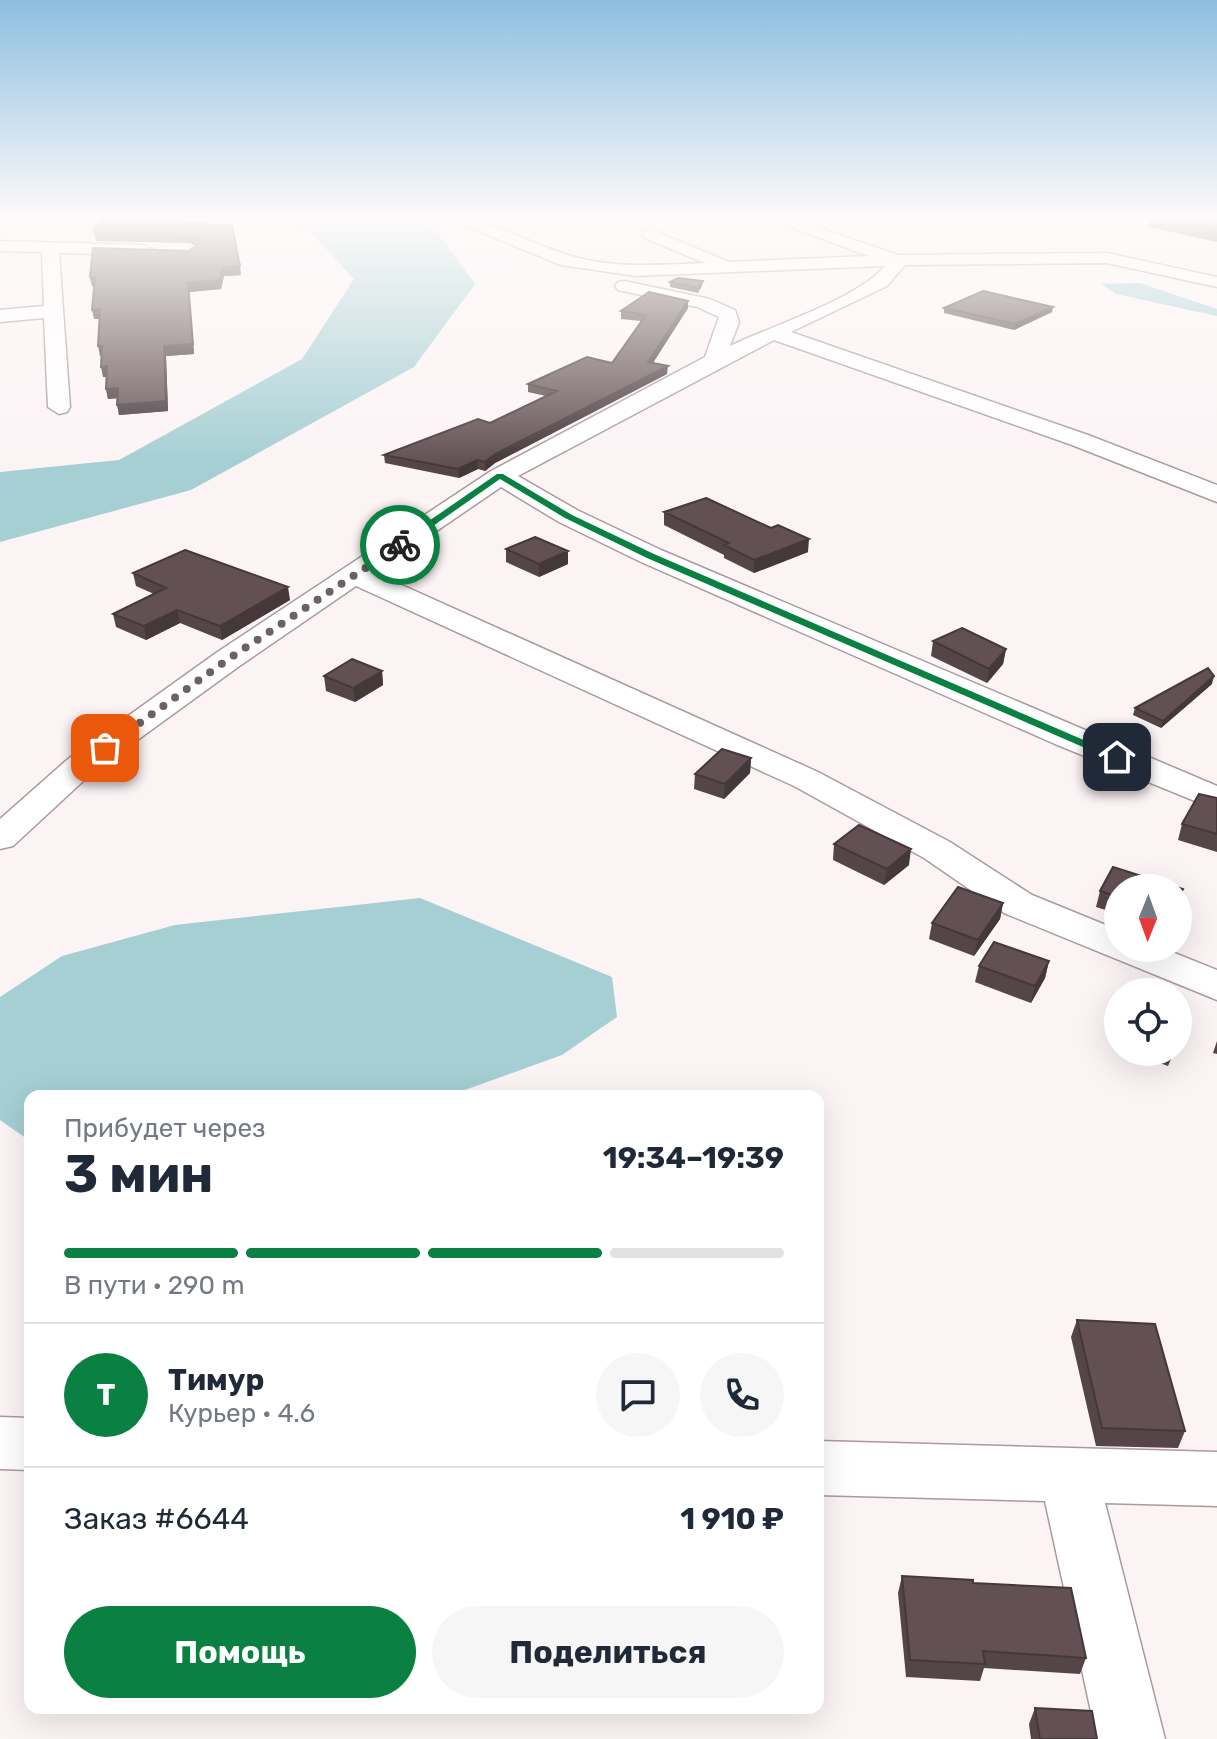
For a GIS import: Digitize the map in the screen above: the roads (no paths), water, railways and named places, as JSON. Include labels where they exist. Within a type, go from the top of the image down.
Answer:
[{"type":"street","points":[[54,300],[59,407]]},
{"type":"street","points":[[689,300],[728,314],[729,322],[714,361]]},
{"type":"street","points":[[0,838],[80,766],[227,660],[500,476],[714,361],[847,300]]},
{"type":"street","points":[[0,316],[55,311]]},
{"type":"street","points":[[773,333],[1080,440],[1217,494]]},
{"type":"street","points":[[500,476],[568,516],[651,556],[1217,799]]},
{"type":"street","points":[[356,575],[806,779],[937,850],[1018,904],[1104,939]]},
{"type":"street","points":[[1159,962],[1217,986]]},
{"type":"street","points":[[0,1443],[24,1444]]},
{"type":"street","points":[[824,1468],[1217,1479]]},
{"type":"street","points":[[1069,1476],[1131,1739]]},
{"type":"water","points":[[340,300],[463,300],[414,367],[191,490],[0,542],[0,472],[119,460],[302,359]]},
{"type":"water","points":[[1144,300],[1191,300],[1217,309],[1217,316]]},
{"type":"water","points":[[420,898],[612,977],[617,1017],[562,1055],[465,1090],[24,1090],[24,1137],[0,1120],[0,997],[62,956],[175,925]]}]
